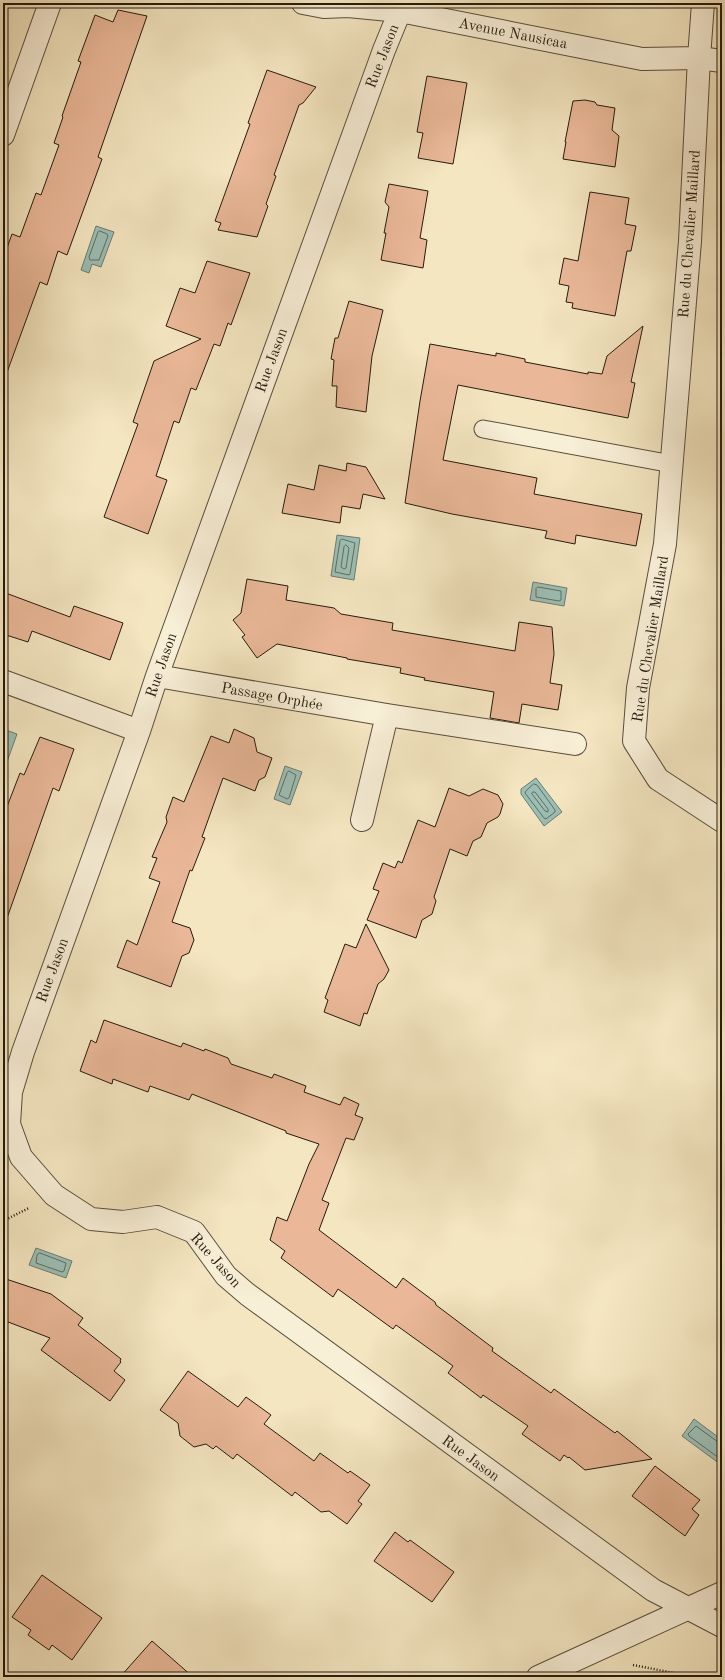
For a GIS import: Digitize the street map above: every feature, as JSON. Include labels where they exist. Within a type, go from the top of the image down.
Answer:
[{"type":"street","points":[[3,135],[50,3]]},
{"type":"street","name":"Avenue Nausicaa","points":[[303,3],[324,7],[348,4],[400,11],[642,59],[699,58],[722,61]]},
{"type":"street","name":"Rue du Chevalier Maillard","points":[[703,3],[690,241],[665,544],[638,688],[634,741],[658,779],[722,821]]},
{"type":"street","name":"Rue Jason","points":[[400,11],[381,57],[157,676],[139,731],[23,1052],[7,1092],[9,1124],[22,1157],[54,1195],[91,1219],[123,1222],[157,1217],[194,1232],[226,1276],[247,1294],[653,1590],[722,1626]]},
{"type":"street","name":"Passage Orphée","points":[[157,676],[387,715],[575,744]]},
{"type":"street","points":[[3,681],[139,731]]},
{"type":"street","points":[[362,820],[387,715]]},
{"type":"street","points":[[538,1677],[722,1593]]},
{"type":"lane","points":[[483,429],[672,464]]},
{"type":"path","points":[[615,1643],[633,1665],[679,1674],[722,1677]]},
{"type":"water","points":[[96,226],[114,232],[101,267],[92,264],[89,273],[81,270]]},
{"type":"water","points":[[337,535],[360,538],[354,580],[331,576]]},
{"type":"water","points":[[533,582],[567,588],[564,606],[530,600]]},
{"type":"water","points":[[3,729],[17,734],[4,770],[3,770]]},
{"type":"water","points":[[285,766],[302,772],[290,805],[274,799]]},
{"type":"water","points":[[536,778],[562,812],[544,826],[521,794],[521,789]]},
{"type":"water","points":[[36,1248],[72,1261],[66,1278],[29,1265]]},
{"type":"water","points":[[694,1419],[722,1440],[722,1460],[720,1464],[682,1436]]},
{"type":"building","points":[[118,10],[147,16],[98,157],[102,159],[67,255],[58,251],[47,285],[40,282],[6,375],[3,374],[3,259],[12,234],[20,237],[36,193],[41,195],[59,145],[54,143],[81,62],[78,61],[95,15],[113,22]]},
{"type":"building","points":[[267,70],[316,87],[303,103],[299,105],[274,175],[276,176],[266,204],[268,206],[257,237],[218,230],[221,223],[215,221],[250,124],[248,123]]},
{"type":"building","points":[[427,76],[467,83],[453,164],[418,158],[423,133],[417,132]]},
{"type":"building","points":[[585,100],[595,102],[597,105],[615,108],[612,130],[619,136],[615,167],[563,159],[573,101]]},
{"type":"building","points":[[389,184],[428,191],[420,238],[427,240],[423,268],[381,260],[389,207],[385,202]]},
{"type":"building","points":[[590,192],[629,198],[625,224],[636,226],[631,251],[627,251],[615,316],[572,308],[573,303],[566,302],[569,286],[559,284],[564,258],[578,261]]},
{"type":"building","points":[[207,261],[250,273],[231,325],[228,323],[220,346],[214,344],[196,390],[191,388],[179,423],[174,421],[156,476],[167,480],[148,534],[104,517],[138,424],[133,422],[154,361],[201,339],[166,326],[180,288],[195,293]]},
{"type":"building","points":[[349,301],[383,310],[372,356],[366,412],[336,407],[337,386],[332,386],[334,360],[331,359],[335,338],[338,338]]},
{"type":"building","points":[[643,326],[631,382],[635,383],[628,418],[458,385],[443,460],[537,478],[534,494],[642,514],[636,546],[576,535],[575,544],[545,538],[547,531],[452,514],[405,503],[430,344],[496,356],[496,353],[525,359],[525,362],[588,374],[588,372],[602,374],[607,356]]},
{"type":"building","points":[[347,463],[366,467],[385,499],[363,494],[360,509],[342,506],[340,523],[282,513],[288,484],[314,490],[319,465],[346,471]]},
{"type":"building","points":[[247,579],[288,586],[286,600],[334,608],[341,614],[393,623],[392,630],[515,651],[519,622],[552,627],[554,654],[550,683],[562,685],[558,710],[522,704],[519,723],[490,718],[494,692],[424,680],[425,678],[400,673],[401,668],[347,659],[277,644],[257,658],[242,637],[245,635],[233,620],[241,613]]},
{"type":"building","points":[[3,592],[70,617],[74,606],[123,623],[110,660],[32,631],[28,642],[3,634]]},
{"type":"building","points":[[234,729],[254,738],[257,752],[272,758],[265,777],[259,780],[255,791],[223,778],[202,837],[205,838],[192,871],[190,870],[172,922],[190,928],[194,940],[189,953],[182,956],[171,987],[117,967],[127,940],[137,945],[160,882],[149,878],[157,858],[152,857],[167,822],[166,817],[173,797],[184,802],[211,736],[229,743]]},
{"type":"building","points":[[40,737],[74,749],[59,791],[53,788],[6,921],[3,921],[3,817],[20,773],[24,775]]},
{"type":"building","points":[[449,788],[469,796],[483,789],[498,795],[503,804],[500,814],[498,817],[487,823],[481,837],[473,841],[467,856],[450,849],[434,897],[436,901],[432,914],[422,920],[416,938],[367,920],[379,891],[373,889],[383,863],[395,868],[398,861],[402,863],[418,820],[435,827]]},
{"type":"building","points":[[366,924],[389,970],[384,979],[378,984],[367,1014],[364,1013],[360,1026],[324,1012],[328,1000],[325,998],[345,944],[356,948]]},
{"type":"building","points":[[104,1020],[181,1047],[183,1043],[204,1051],[205,1049],[228,1058],[231,1064],[272,1078],[274,1074],[306,1086],[304,1092],[340,1105],[344,1097],[359,1104],[355,1115],[363,1118],[354,1140],[346,1138],[322,1200],[329,1203],[319,1230],[396,1288],[403,1278],[493,1348],[492,1351],[551,1393],[554,1389],[615,1433],[617,1431],[652,1459],[585,1470],[569,1457],[568,1458],[564,1455],[560,1461],[522,1434],[528,1426],[483,1395],[481,1398],[448,1373],[453,1366],[396,1325],[393,1329],[338,1289],[333,1297],[281,1258],[285,1251],[270,1240],[277,1217],[287,1221],[309,1164],[319,1144],[286,1133],[286,1131],[192,1094],[189,1100],[150,1086],[148,1092],[113,1079],[112,1084],[80,1071],[91,1040],[96,1043]]},
{"type":"building","points":[[3,1278],[51,1294],[83,1318],[78,1325],[121,1359],[121,1362],[114,1371],[125,1380],[110,1401],[41,1350],[50,1338],[3,1320]]},
{"type":"building","points":[[188,1371],[238,1407],[246,1397],[271,1415],[264,1424],[314,1461],[320,1453],[348,1473],[350,1471],[370,1485],[358,1501],[362,1504],[347,1524],[329,1511],[321,1512],[295,1492],[292,1496],[237,1454],[233,1459],[216,1446],[213,1449],[206,1444],[194,1447],[180,1436],[178,1423],[160,1410]]},
{"type":"building","points":[[655,1466],[700,1500],[692,1509],[699,1515],[685,1536],[632,1496]]},
{"type":"building","points":[[395,1532],[408,1542],[410,1540],[454,1572],[432,1602],[374,1561]]},
{"type":"building","points":[[42,1575],[102,1618],[72,1660],[52,1645],[49,1650],[28,1635],[31,1630],[12,1617]]},
{"type":"building","points":[[152,1641],[193,1677],[120,1677]]}]
